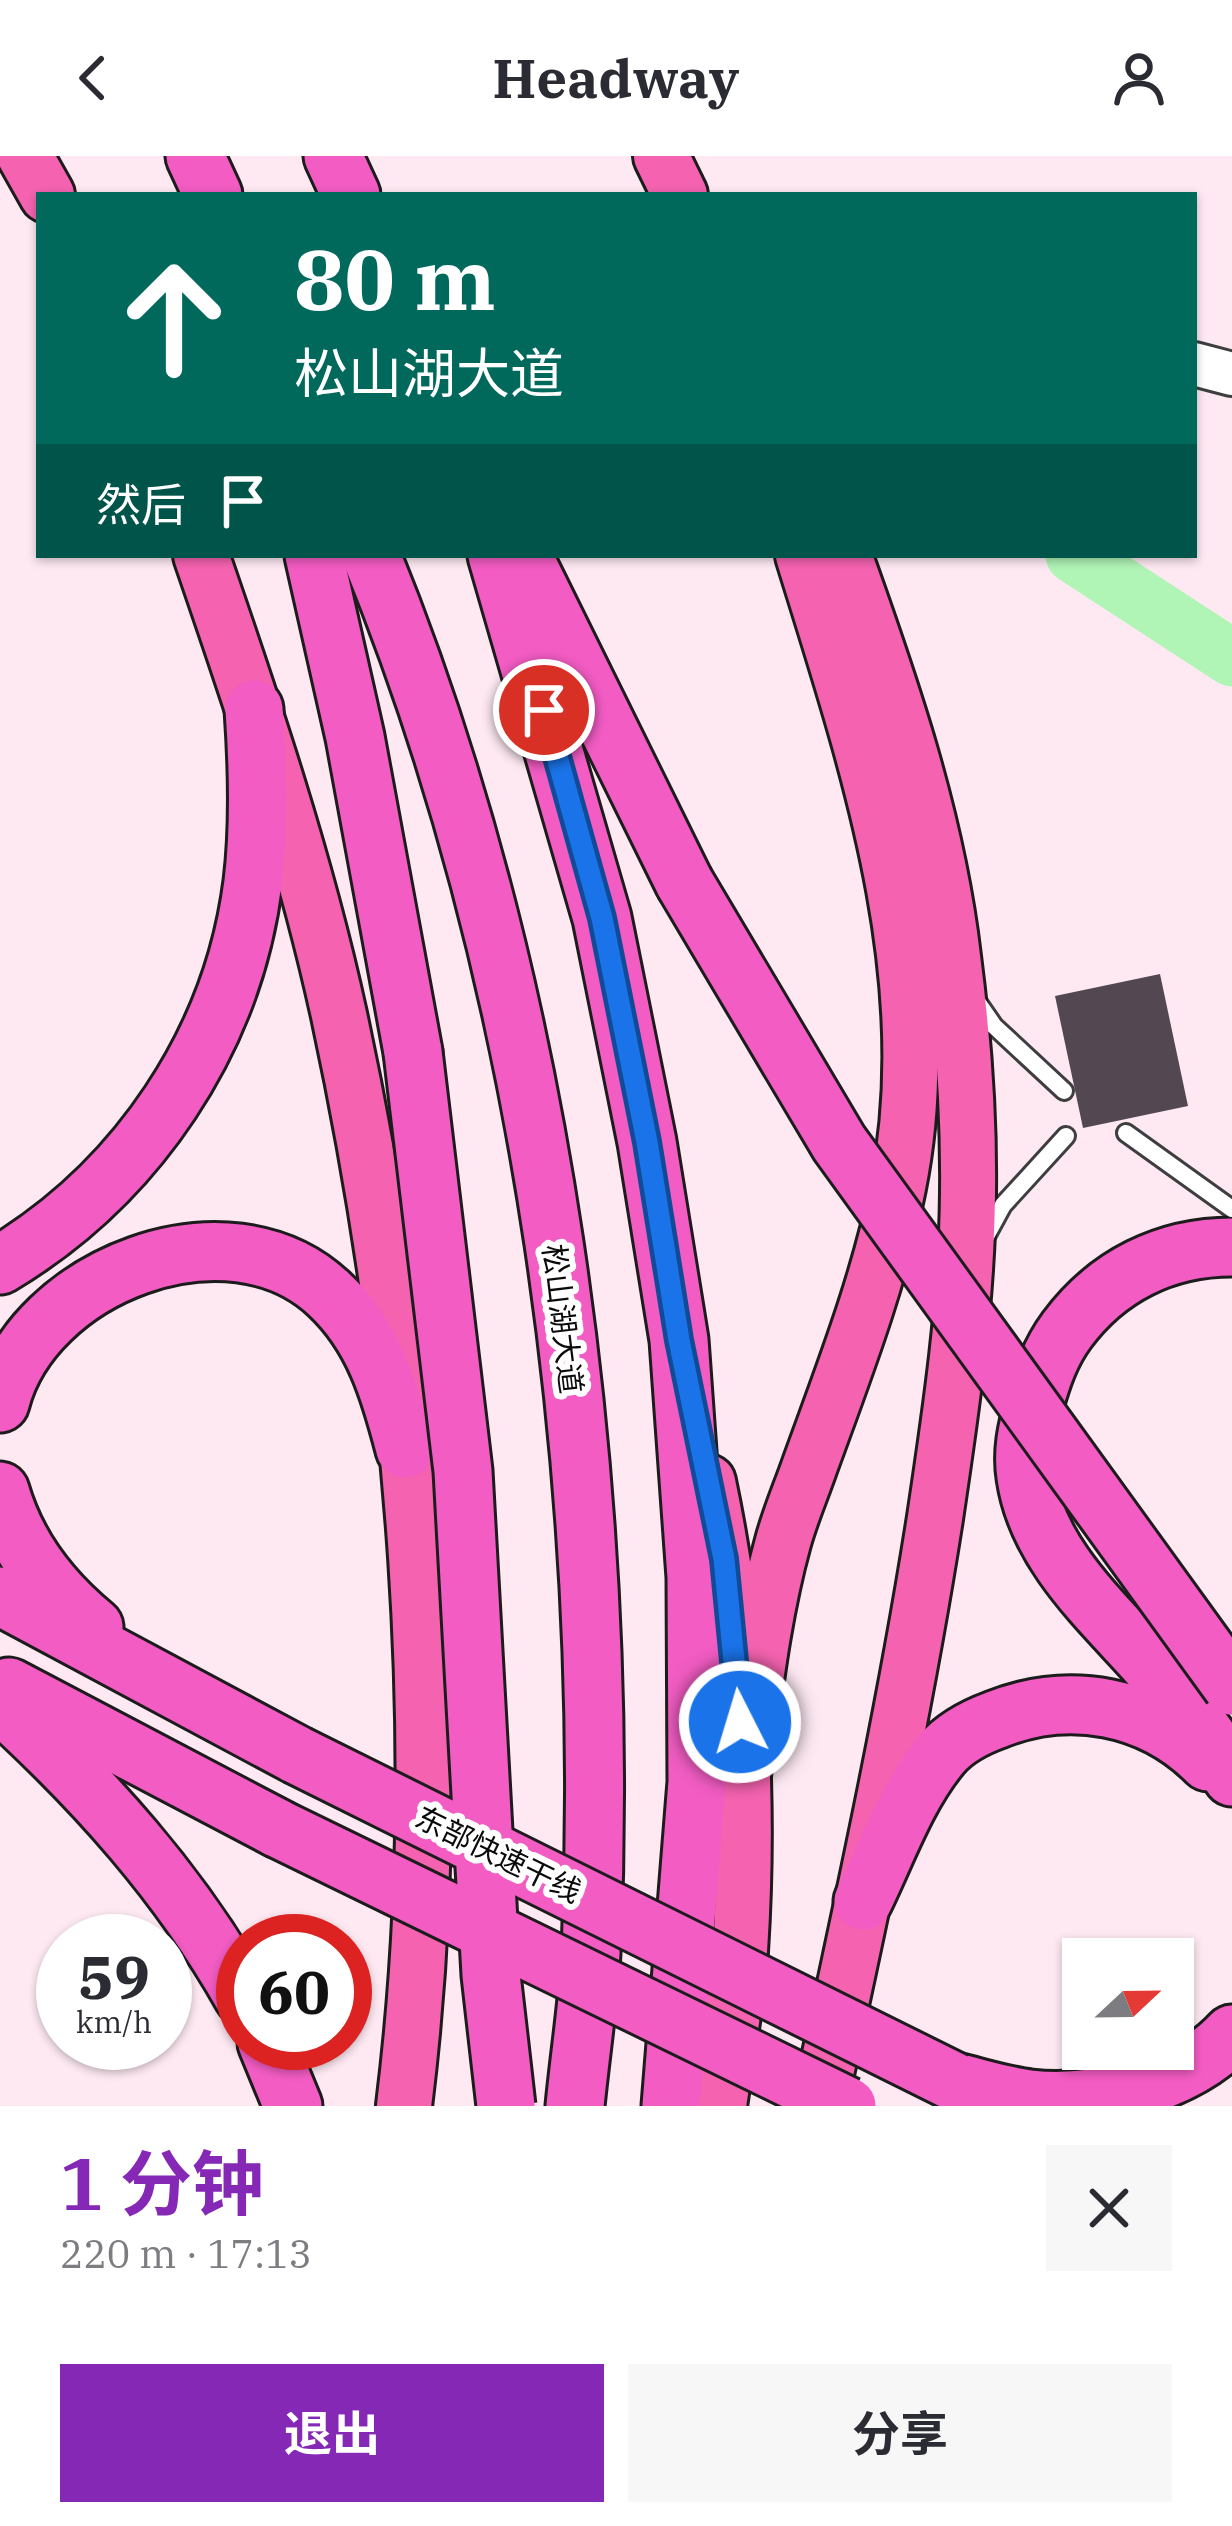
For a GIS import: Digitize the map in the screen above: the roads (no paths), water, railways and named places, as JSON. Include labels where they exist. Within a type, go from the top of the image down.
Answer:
[{"type":"highway","points":[[194,156],[208,192]]},
{"type":"highway","points":[[333,156],[350,192]]},
{"type":"highway","points":[[315,558],[355,737],[413,1052],[463,1471],[491,1975],[506,2106]]},
{"type":"highway","name":"松山湖大道","points":[[372,558],[440,748],[495,948],[539,1155],[569,1359],[588,1568],[593,1778],[590,1955],[575,2106]]},
{"type":"highway","points":[[498,558],[602,918],[647,1142],[679,1340],[696,1576],[697,1782],[671,2106]]},
{"type":"highway","points":[[524,558],[684,882],[839,1143],[1232,1686]]},
{"type":"highway","points":[[0,1265],[82,1204],[130,1155],[179,1094],[212,1031],[236,961],[253,883],[259,784],[254,709]]},
{"type":"highway","points":[[1232,1246],[1153,1259],[1084,1308],[1043,1371],[1025,1436],[1026,1478],[1041,1522],[1063,1564],[1094,1606],[1197,1720],[1232,1777]]},
{"type":"highway","points":[[0,1403],[22,1352],[49,1318],[86,1291],[147,1264],[215,1251],[258,1256],[297,1271],[328,1292],[374,1352],[405,1448]]},
{"type":"highway","points":[[0,1491],[20,1542],[52,1588],[172,1690]]},
{"type":"highway","name":"东部快速干线","points":[[0,1596],[297,1755],[978,2094],[1067,2101],[1107,2095],[1189,2067],[1220,2048],[1232,2034]]},
{"type":"highway","points":[[0,1682],[279,1829],[847,2106]]},
{"type":"highway","points":[[863,1901],[920,1782],[945,1749],[979,1726],[1021,1709],[1066,1702],[1110,1708],[1155,1722],[1198,1753],[1232,1788]]},
{"type":"highway","points":[[0,1703],[63,1762],[167,1878],[216,1948]]},
{"type":"highway","points":[[278,2070],[293,2106]]},
{"type":"main road","points":[[25,156],[44,192]]},
{"type":"main road","points":[[658,156],[669,192]]},
{"type":"main road","points":[[658,156],[678,192]]},
{"type":"main road","points":[[202,558],[254,709],[338,1015],[376,1210],[412,1514],[422,1747],[416,2008],[404,2106]]},
{"type":"main road","points":[[742,1775],[764,1627],[783,1539],[871,1288],[898,1187],[908,1117],[911,1032],[902,933],[884,843],[804,558]]},
{"type":"main road","points":[[819,2106],[907,1696],[950,1421],[969,1190],[953,955],[895,695],[845,558]]},
{"type":"main road","points":[[679,1340],[724,1559],[742,1775],[744,2106]]},
{"type":"main road","points":[[719,2106],[740,1953]]},
{"type":"street","points":[[1197,365],[1232,374]]},
{"type":"lane","points":[[953,955],[967,988],[994,1026],[1064,1091]]},
{"type":"lane","points":[[1126,1133],[1232,1208]]},
{"type":"lane","points":[[965,1272],[1003,1205],[1066,1136]]},
{"type":"waterway","points":[[1079,558],[1232,658]]}]
